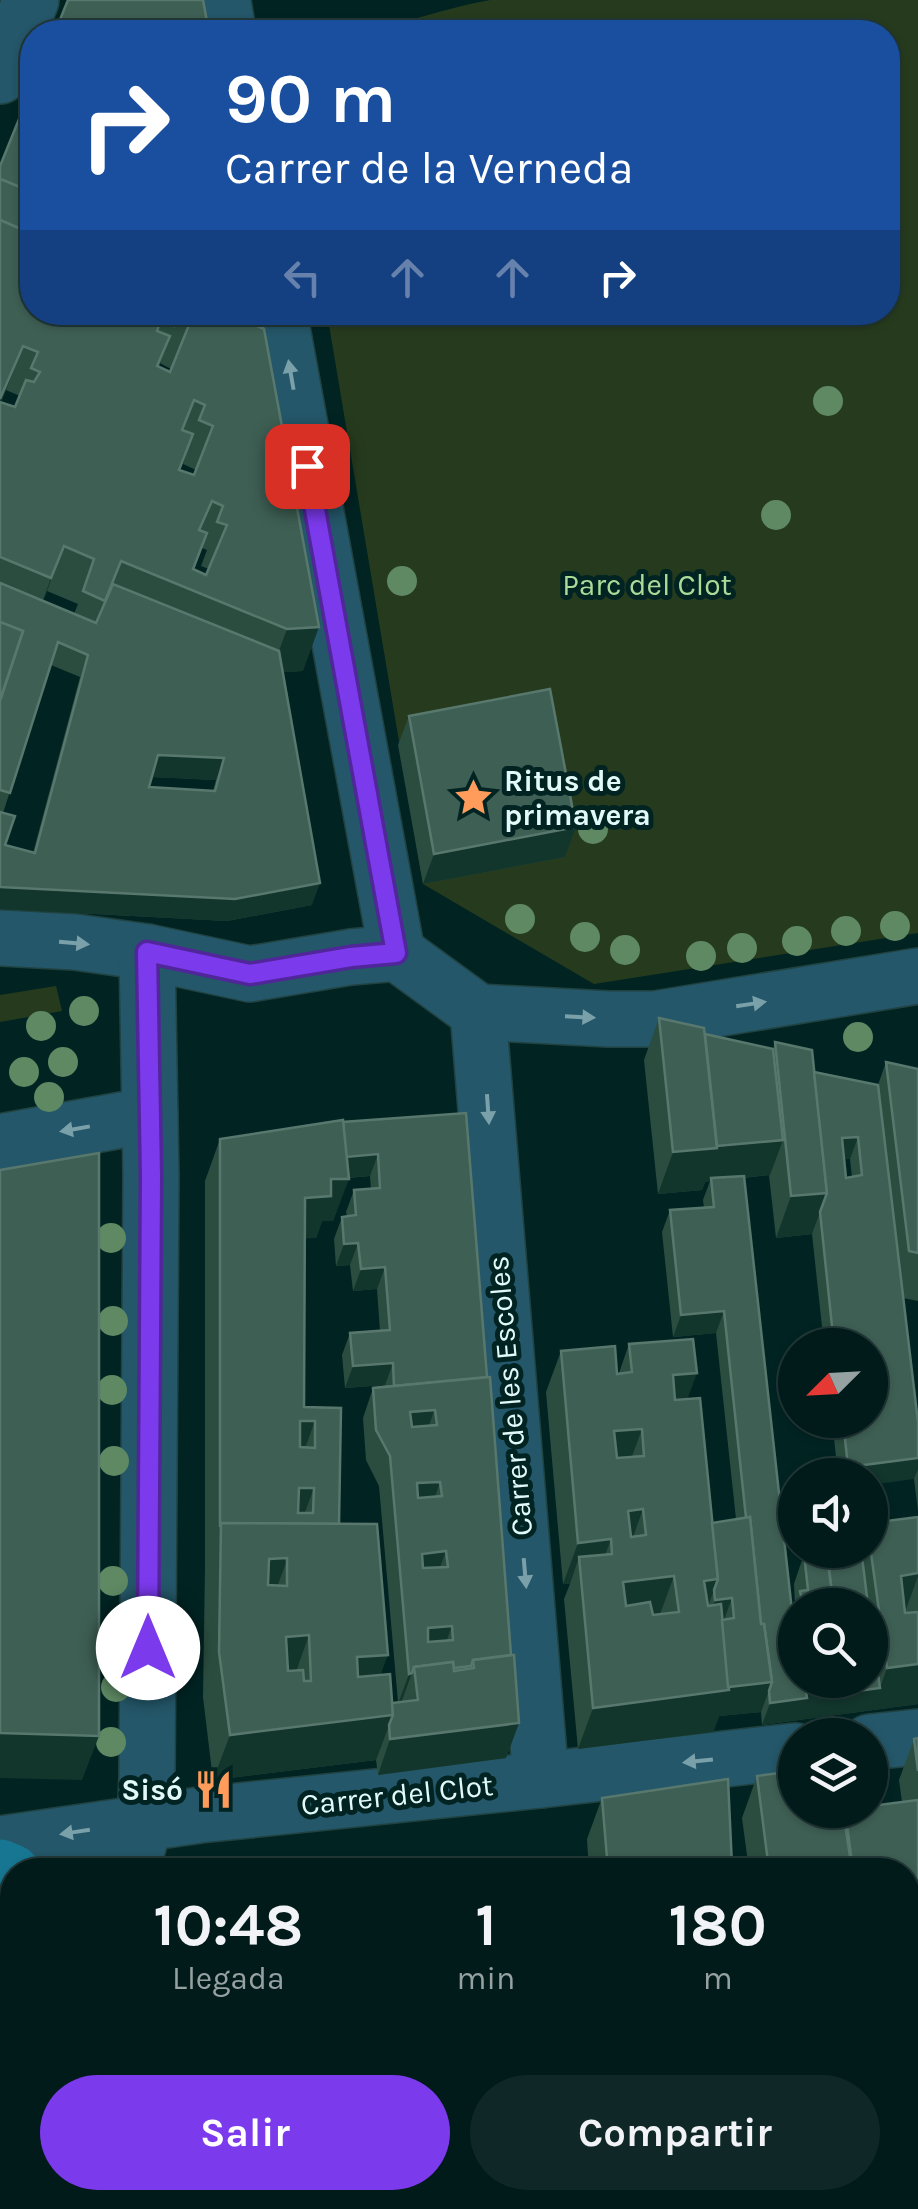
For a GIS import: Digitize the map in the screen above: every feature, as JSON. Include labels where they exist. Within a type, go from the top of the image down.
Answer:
[{"type":"street","points":[[0,76],[20,27]]},
{"type":"street","points":[[281,325],[396,953]]},
{"type":"street","points":[[0,938],[75,942],[147,952],[250,974],[396,953],[478,1012],[655,1020],[918,976]]},
{"type":"street","points":[[138,1846],[150,1114],[147,952]]},
{"type":"street","name":"Carrer de les Escoles","points":[[478,1012],[541,1780]]},
{"type":"street","points":[[0,1142],[150,1114]]},
{"type":"street","points":[[888,1740],[918,1737]]},
{"type":"street","name":"Carrer del Clot","points":[[0,1844],[138,1846],[541,1780],[778,1752]]},
{"type":"green space","name":"Parc del Clot","points":[[490,0],[918,0],[918,933],[594,984],[423,884],[329,325],[900,325],[900,20],[410,20]]},
{"type":"green space","points":[[56,986],[62,1011],[0,1022],[0,995]]},
{"type":"building","points":[[68,0],[203,0],[207,20],[60,20]]},
{"type":"building","points":[[20,117],[20,187],[0,179],[0,166]]},
{"type":"building","points":[[0,179],[20,187],[20,228],[0,220]]},
{"type":"building","points":[[0,220],[20,229],[20,325],[159,325],[157,331],[170,336],[157,366],[170,372],[189,325],[255,325],[264,329],[319,627],[287,629],[121,561],[105,601],[83,591],[94,559],[64,546],[51,578],[0,557],[0,402],[15,407],[26,380],[34,382],[40,372],[31,368],[38,352],[23,346],[0,399]],"holes":[[[194,400],[205,405],[199,420],[213,426],[194,475],[179,470],[193,434],[182,430]],[[212,501],[223,506],[217,522],[227,525],[206,575],[193,569],[207,533],[199,530]]]},
{"type":"building","points":[[0,583],[96,623],[113,584],[279,651],[320,883],[235,899],[0,887],[0,812],[15,816],[5,845],[35,853],[88,655],[58,642],[10,793],[0,790],[0,701],[23,631],[0,622]],"holes":[[[158,755],[224,758],[215,791],[149,787]]]},
{"type":"building","points":[[0,622],[23,631],[0,700]]},
{"type":"building","points":[[550,689],[576,827],[434,854],[409,716]]},
{"type":"building","points":[[659,1018],[704,1028],[717,1148],[673,1152]]},
{"type":"building","points":[[705,1034],[773,1049],[783,1140],[717,1146]]},
{"type":"building","points":[[775,1042],[812,1050],[827,1193],[791,1196]]},
{"type":"building","points":[[886,1062],[918,1069],[918,1253],[909,1251]]},
{"type":"building","points":[[814,1072],[878,1085],[918,1422],[918,1458],[888,1462],[888,1458],[847,1458],[845,1438],[888,1438],[888,1328],[832,1328],[820,1212],[827,1193]],"holes":[[[858,1137],[862,1175],[846,1178],[842,1138]]]},
{"type":"building","points":[[466,1113],[487,1377],[394,1386],[393,1363],[353,1366],[350,1333],[390,1330],[385,1267],[361,1269],[358,1243],[344,1244],[342,1217],[356,1215],[354,1190],[380,1188],[378,1154],[346,1157],[343,1122]]},
{"type":"building","points":[[343,1120],[349,1179],[331,1179],[331,1196],[305,1198],[304,1407],[341,1408],[339,1524],[221,1523],[220,1527],[220,1139]],"holes":[[[300,1421],[315,1421],[315,1448],[300,1447]],[[299,1488],[314,1488],[313,1513],[298,1513]]]},
{"type":"building","points":[[99,1153],[99,1736],[0,1733],[0,1170]]},
{"type":"building","points":[[744,1176],[778,1484],[778,1568],[787,1568],[789,1588],[778,1588],[778,1698],[807,1698],[770,1703],[772,1682],[761,1624],[750,1517],[746,1518],[724,1311],[681,1315],[670,1210],[714,1207],[711,1178]]},
{"type":"building","points":[[693,1339],[697,1373],[673,1375],[675,1400],[700,1398],[718,1579],[704,1581],[708,1606],[721,1604],[729,1690],[593,1708],[579,1557],[612,1554],[611,1539],[578,1543],[561,1351],[615,1346],[617,1374],[632,1372],[629,1344]],"holes":[[[642,1429],[644,1456],[617,1458],[614,1431]],[[643,1509],[646,1535],[631,1537],[628,1511]],[[674,1576],[679,1612],[653,1615],[650,1602],[626,1606],[623,1582]]]},
{"type":"building","points":[[490,1377],[511,1655],[473,1660],[471,1666],[454,1668],[453,1662],[414,1667],[409,1674],[390,1456],[376,1430],[373,1388]],"holes":[[[435,1410],[437,1425],[412,1427],[410,1412]],[[440,1482],[442,1496],[418,1498],[417,1483]],[[446,1551],[448,1567],[423,1568],[422,1554]],[[452,1626],[453,1640],[428,1642],[428,1628]]]},
{"type":"building","points":[[750,1517],[761,1624],[772,1682],[728,1687],[722,1620],[734,1618],[732,1598],[715,1600],[718,1579],[712,1523]]},
{"type":"building","points":[[918,1517],[918,1573],[901,1576],[905,1613],[918,1612],[918,1664],[888,1668],[888,1588],[876,1588],[873,1568],[888,1568],[888,1521]]},
{"type":"building","points":[[221,1523],[377,1524],[388,1655],[357,1657],[358,1677],[390,1674],[393,1715],[230,1735],[219,1652]],"holes":[[[287,1558],[287,1586],[268,1585],[269,1559]],[[309,1635],[311,1681],[304,1681],[303,1670],[288,1671],[286,1637]]]},
{"type":"building","points":[[806,1568],[829,1568],[831,1588],[808,1588]]},
{"type":"building","points":[[829,1568],[863,1568],[866,1588],[832,1588]]},
{"type":"building","points":[[514,1655],[519,1723],[390,1739],[392,1703],[418,1700],[414,1667],[453,1662],[454,1671],[474,1668],[473,1660]]},
{"type":"building","points":[[918,1738],[918,1771],[914,1739]]},
{"type":"building","points":[[778,1773],[778,1828],[846,1828],[850,1858],[767,1858],[757,1776]]},
{"type":"building","points":[[728,1779],[732,1858],[607,1858],[602,1798]]},
{"type":"building","points":[[918,1800],[918,1858],[851,1858],[847,1828],[888,1828],[888,1804]]},
{"type":"place","name":"Ritus de primavera","points":[[474,798]]},
{"type":"place","name":"Sisó","points":[[213,1790]]},
{"type":"route","points":[[148,1648],[151,1176],[147,952],[250,974],[396,953],[307,466]]}]
